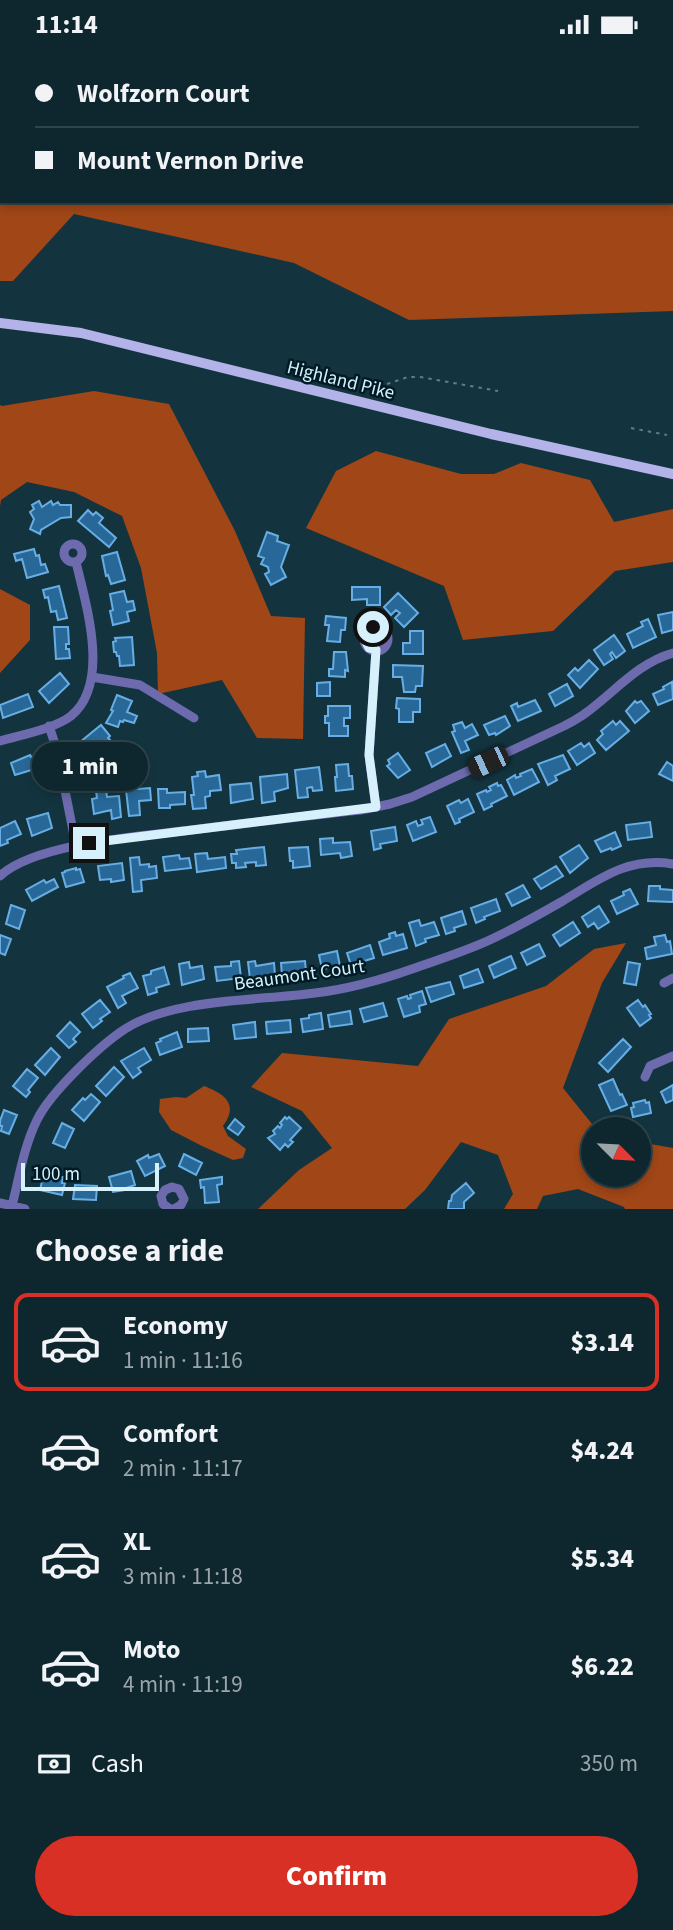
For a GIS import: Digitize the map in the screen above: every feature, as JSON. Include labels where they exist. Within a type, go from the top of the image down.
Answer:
[{"type":"main road","name":"Highland Pike","points":[[0,323],[93,336],[491,434],[673,474]]},
{"type":"street","points":[[0,741],[64,720],[82,704],[87,695],[92,677],[90,636],[76,562]]},
{"type":"street","points":[[376,650],[369,755],[376,807]]},
{"type":"street","points":[[0,876],[25,860],[76,846],[376,807],[412,797],[584,715],[631,675],[649,663],[673,653]]},
{"type":"street","points":[[92,677],[140,685],[194,718]]},
{"type":"street","points":[[49,726],[57,750],[76,846]]},
{"type":"street","name":"Beaumont Court","points":[[12,1206],[31,1134],[45,1106],[90,1057],[134,1024],[165,1011],[189,1006],[315,993],[389,977],[494,939],[612,872],[642,862],[673,864]]},
{"type":"street","points":[[645,1077],[650,1066],[673,1056]]},
{"type":"street","points":[[0,1203],[25,1209]]},
{"type":"street","points":[[152,1209],[169,1207]]},
{"type":"path","points":[[387,384],[408,377],[420,377],[498,391]]},
{"type":"path","points":[[631,428],[667,435]]},
{"type":"shaded area","points":[[0,203],[673,203],[673,311],[409,320],[294,263],[74,214],[13,281],[0,281]]},
{"type":"shaded area","points":[[94,391],[169,404],[235,531],[271,616],[305,618],[303,739],[257,738],[222,680],[158,694],[157,653],[141,568],[122,516],[74,492],[27,482],[1,500],[0,506],[0,405]]},
{"type":"shaded area","points":[[376,451],[461,474],[494,474],[521,463],[590,480],[614,522],[673,509],[673,562],[615,571],[553,631],[463,640],[444,586],[306,528],[336,471]]},
{"type":"shaded area","points":[[0,589],[30,605],[30,640],[0,673]]},
{"type":"shaded area","points":[[626,943],[602,983],[563,1088],[586,1117],[581,1117],[581,1187],[651,1187],[651,1144],[673,1148],[673,1209],[625,1209],[578,1189],[543,1196],[537,1209],[504,1209],[513,1194],[498,1155],[461,1142],[425,1190],[405,1209],[258,1209],[299,1170],[332,1148],[302,1111],[251,1087],[282,1053],[418,1066],[449,1019],[546,986],[594,949]]},
{"type":"shaded area","points":[[204,1086],[223,1096],[230,1106],[223,1126],[228,1136],[246,1149],[243,1158],[233,1160],[171,1130],[159,1112],[160,1099],[186,1098]]},
{"type":"building","points":[[39,501],[42,507],[51,501],[53,505],[58,502],[60,505],[71,505],[71,517],[61,518],[41,530],[40,534],[30,529],[34,519],[30,512],[34,509],[32,505]]},
{"type":"building","points":[[88,510],[103,518],[99,523],[116,538],[109,547],[78,521]]},
{"type":"building","points":[[267,532],[278,536],[277,541],[289,545],[281,567],[286,577],[271,585],[265,574],[269,572],[268,567],[261,564],[264,558],[258,556]]},
{"type":"building","points":[[34,549],[36,556],[39,555],[41,565],[45,564],[48,572],[27,578],[22,559],[16,561],[14,554]]},
{"type":"building","points":[[117,552],[125,580],[111,584],[108,575],[106,576],[102,556]]},
{"type":"building","points":[[59,586],[67,618],[58,620],[56,611],[51,612],[48,597],[45,598],[43,590]]},
{"type":"building","points":[[352,587],[380,587],[380,605],[367,605],[367,599],[352,600]]},
{"type":"building","points":[[124,591],[127,602],[133,601],[135,610],[127,612],[129,621],[113,625],[110,594]]},
{"type":"building","points":[[398,593],[418,613],[404,627],[395,618],[400,613],[396,610],[391,615],[384,607]]},
{"type":"building","points":[[673,612],[673,630],[662,633],[658,615]]},
{"type":"building","points":[[326,616],[346,618],[340,642],[327,641],[329,625],[325,625]]},
{"type":"building","points":[[648,619],[656,637],[633,648],[627,634],[643,626],[641,622]]},
{"type":"building","points":[[54,627],[68,627],[69,644],[66,644],[66,649],[69,649],[70,658],[56,659]]},
{"type":"building","points":[[410,631],[423,631],[423,654],[403,654],[403,643],[410,643]]},
{"type":"building","points":[[614,635],[625,651],[616,658],[612,652],[610,654],[613,659],[604,665],[594,650]]},
{"type":"building","points":[[132,637],[134,665],[120,666],[113,642],[116,641],[115,638]]},
{"type":"building","points":[[334,652],[346,652],[348,671],[345,670],[345,677],[329,676],[329,669],[333,669]]},
{"type":"building","points":[[589,660],[598,669],[580,688],[568,675],[575,668],[578,671]]},
{"type":"building","points":[[393,665],[423,666],[422,686],[416,686],[415,692],[404,692],[402,677],[393,677]]},
{"type":"building","points":[[60,673],[69,684],[49,703],[39,691]]},
{"type":"building","points":[[330,682],[330,696],[317,696],[317,683]]},
{"type":"building","points":[[672,682],[673,699],[658,705],[653,694]]},
{"type":"building","points":[[567,684],[573,696],[555,706],[549,694]]},
{"type":"building","points":[[28,694],[33,707],[3,718],[0,705]]},
{"type":"building","points":[[117,695],[132,701],[127,712],[137,716],[134,723],[120,721],[118,727],[106,723],[113,711],[111,710]]},
{"type":"building","points":[[397,698],[420,699],[420,712],[413,712],[413,722],[399,722]]},
{"type":"building","points":[[535,700],[541,711],[518,721],[511,706],[517,703],[518,707]]},
{"type":"building","points":[[635,701],[641,701],[649,711],[635,723],[626,711]]},
{"type":"building","points":[[328,706],[350,706],[350,718],[344,718],[344,726],[348,726],[348,736],[329,736],[329,723],[325,723]]},
{"type":"building","points":[[505,716],[510,726],[496,735],[489,735],[484,725]]},
{"type":"building","points":[[613,721],[616,725],[620,721],[629,731],[606,750],[597,740],[603,734],[601,731]]},
{"type":"building","points":[[462,722],[465,728],[472,724],[478,735],[465,741],[469,750],[461,753],[452,732],[455,731],[453,725]]},
{"type":"building","points":[[101,725],[112,742],[107,746],[104,741],[95,749],[92,746],[87,750],[80,742]]},
{"type":"building","points":[[581,743],[584,747],[589,743],[595,753],[577,765],[568,751]]},
{"type":"building","points":[[445,744],[451,756],[432,767],[426,753]]},
{"type":"building","points":[[398,753],[410,770],[398,778],[387,766],[390,764],[388,760]]},
{"type":"building","points":[[30,755],[34,756],[38,768],[15,775],[11,763]]},
{"type":"building","points":[[563,755],[570,769],[555,776],[557,780],[548,785],[538,764]]},
{"type":"building","points":[[667,762],[673,766],[673,781],[659,774]]},
{"type":"building","points":[[348,764],[353,789],[336,791],[336,765]]},
{"type":"building","points":[[319,767],[322,790],[313,791],[312,787],[307,788],[308,797],[298,798],[295,770]]},
{"type":"building","points":[[532,769],[539,782],[514,795],[507,780]]},
{"type":"building","points":[[205,771],[206,777],[219,775],[221,790],[210,791],[210,796],[205,797],[206,808],[193,809],[192,777],[198,776],[197,772]]},
{"type":"building","points":[[287,774],[288,788],[274,792],[275,801],[262,803],[260,777]]},
{"type":"building","points":[[251,783],[253,799],[231,803],[230,785]]},
{"type":"building","points":[[497,783],[507,796],[484,810],[477,794],[491,790],[489,787]]},
{"type":"building","points":[[150,788],[151,800],[139,801],[140,815],[129,816],[126,790]]},
{"type":"building","points":[[106,789],[107,797],[119,796],[121,817],[112,819],[111,810],[94,814],[92,799],[97,798],[96,791]]},
{"type":"building","points":[[158,789],[167,789],[167,793],[185,792],[185,804],[159,808]]},
{"type":"building","points":[[468,799],[474,812],[455,824],[447,806]]},
{"type":"building","points":[[48,813],[52,828],[32,836],[27,819]]},
{"type":"building","points":[[430,817],[436,832],[413,841],[407,825],[416,821],[418,826],[423,824],[421,820]]},
{"type":"building","points":[[15,821],[21,834],[0,846],[0,828]]},
{"type":"building","points":[[650,822],[652,837],[628,840],[626,825]]},
{"type":"building","points":[[395,827],[397,841],[380,844],[381,848],[374,850],[371,831]]},
{"type":"building","points":[[615,832],[621,846],[601,852],[595,841]]},
{"type":"building","points":[[333,838],[333,843],[350,842],[352,856],[341,858],[340,853],[321,855],[320,839]]},
{"type":"building","points":[[579,845],[588,858],[570,873],[560,857]]},
{"type":"building","points":[[264,847],[266,865],[245,863],[246,867],[236,868],[236,863],[232,863],[231,854],[237,854],[236,850]]},
{"type":"building","points":[[308,847],[310,866],[293,868],[289,848]]},
{"type":"building","points":[[207,853],[208,859],[225,857],[226,868],[197,872],[195,854]]},
{"type":"building","points":[[179,855],[180,859],[189,858],[191,868],[165,871],[163,857]]},
{"type":"building","points":[[139,857],[140,865],[156,866],[157,878],[141,880],[142,891],[133,892],[130,858]]},
{"type":"building","points":[[122,863],[124,880],[100,880],[98,866]]},
{"type":"building","points":[[556,866],[563,876],[541,889],[534,879]]},
{"type":"building","points":[[80,869],[84,882],[66,887],[62,873]]},
{"type":"building","points":[[54,879],[58,887],[32,901],[26,890],[44,880],[46,883]]},
{"type":"building","points":[[523,885],[530,897],[512,906],[506,894]]},
{"type":"building","points":[[649,886],[673,890],[673,902],[648,901]]},
{"type":"building","points":[[630,889],[638,904],[617,914],[611,901]]},
{"type":"building","points":[[496,899],[500,911],[476,923],[471,908]]},
{"type":"building","points":[[11,905],[25,910],[19,929],[6,924]]},
{"type":"building","points":[[599,906],[609,922],[598,929],[594,923],[588,927],[582,917]]},
{"type":"building","points":[[462,911],[466,924],[446,934],[441,918]]},
{"type":"building","points":[[419,920],[421,926],[434,922],[439,935],[425,939],[426,942],[416,946],[409,923]]},
{"type":"building","points":[[573,922],[580,933],[560,946],[553,935]]},
{"type":"building","points":[[395,932],[396,936],[403,934],[407,948],[383,955],[379,942],[390,938],[389,934]]},
{"type":"building","points":[[0,935],[11,939],[5,955],[0,953]]},
{"type":"building","points":[[665,935],[667,942],[670,941],[672,954],[647,959],[645,948],[656,945],[654,937]]},
{"type":"building","points":[[539,944],[545,956],[527,965],[521,953]]},
{"type":"building","points":[[370,945],[374,958],[351,965],[347,953]]},
{"type":"building","points":[[337,951],[340,966],[322,969],[319,955]]},
{"type":"building","points":[[511,956],[516,968],[494,978],[489,966]]},
{"type":"building","points":[[239,961],[241,978],[217,981],[215,967],[231,966],[231,962]]},
{"type":"building","points":[[255,961],[256,966],[274,963],[275,975],[250,979],[248,962]]},
{"type":"building","points":[[305,961],[306,972],[282,976],[281,963]]},
{"type":"building","points":[[189,962],[190,968],[202,966],[204,979],[182,985],[179,964]]},
{"type":"building","points":[[628,962],[640,964],[636,985],[624,983]]},
{"type":"building","points":[[164,967],[169,984],[156,988],[157,992],[148,995],[143,976]]},
{"type":"building","points":[[478,969],[483,982],[464,988],[460,976]]},
{"type":"building","points":[[130,973],[138,988],[122,996],[126,1003],[118,1008],[107,987]]},
{"type":"building","points":[[450,982],[454,994],[431,1002],[426,988]]},
{"type":"building","points":[[422,991],[426,1004],[419,1006],[420,1012],[404,1017],[398,999],[407,996],[408,999],[411,998],[410,995]]},
{"type":"building","points":[[100,1000],[110,1012],[93,1028],[82,1014]]},
{"type":"building","points":[[638,1000],[651,1014],[651,1018],[640,1026],[627,1008]]},
{"type":"building","points":[[383,1003],[387,1016],[364,1022],[360,1009]]},
{"type":"building","points":[[350,1011],[352,1024],[330,1027],[328,1015]]},
{"type":"building","points":[[321,1013],[323,1029],[303,1032],[301,1019]]},
{"type":"building","points":[[290,1020],[291,1032],[267,1034],[266,1022]]},
{"type":"building","points":[[70,1022],[80,1032],[73,1039],[76,1042],[69,1048],[57,1036]]},
{"type":"building","points":[[255,1022],[256,1037],[235,1039],[233,1025]]},
{"type":"building","points":[[208,1028],[209,1041],[188,1042],[188,1029]]},
{"type":"building","points":[[177,1032],[182,1047],[160,1055],[156,1043]]},
{"type":"building","points":[[623,1039],[631,1047],[608,1072],[599,1063]]},
{"type":"building","points":[[51,1048],[60,1057],[45,1075],[35,1065]]},
{"type":"building","points":[[144,1048],[151,1060],[138,1068],[141,1072],[133,1078],[121,1061]]},
{"type":"building","points":[[114,1067],[124,1077],[106,1096],[96,1086]]},
{"type":"building","points":[[27,1069],[38,1078],[26,1097],[13,1086]]},
{"type":"building","points":[[613,1079],[627,1105],[611,1111],[599,1085]]},
{"type":"building","points":[[673,1085],[673,1100],[666,1103],[661,1092]]},
{"type":"building","points":[[91,1094],[100,1102],[84,1121],[72,1110]]},
{"type":"building","points":[[645,1100],[646,1103],[649,1102],[651,1113],[633,1117],[633,1103]]},
{"type":"building","points":[[4,1110],[17,1115],[9,1134],[1,1131],[0,1121]]},
{"type":"building","points":[[285,1117],[289,1117],[301,1128],[290,1140],[293,1142],[288,1147],[285,1144],[280,1150],[268,1138],[275,1134],[273,1131],[278,1126],[280,1128]]},
{"type":"building","points":[[235,1119],[244,1127],[238,1135],[228,1128]]},
{"type":"building","points":[[62,1123],[74,1129],[65,1148],[53,1143]]},
{"type":"building","points":[[159,1154],[165,1166],[145,1176],[137,1161],[148,1155],[149,1158]]},
{"type":"building","points":[[184,1154],[202,1163],[196,1175],[179,1166]]},
{"type":"building","points":[[131,1171],[135,1185],[113,1192],[109,1177]]},
{"type":"building","points":[[56,1176],[63,1177],[62,1183],[65,1183],[62,1195],[40,1190],[43,1177],[55,1180]]},
{"type":"building","points":[[222,1177],[222,1184],[217,1185],[219,1202],[205,1203],[204,1187],[201,1188],[200,1180]]},
{"type":"building","points":[[466,1183],[474,1193],[464,1202],[464,1209],[448,1209],[452,1195]]},
{"type":"building","points":[[75,1185],[97,1186],[96,1200],[73,1199]]},
{"type":"route","points":[[89,843],[376,807],[369,755],[376,650],[366,646],[364,642],[365,634],[373,627]]}]
